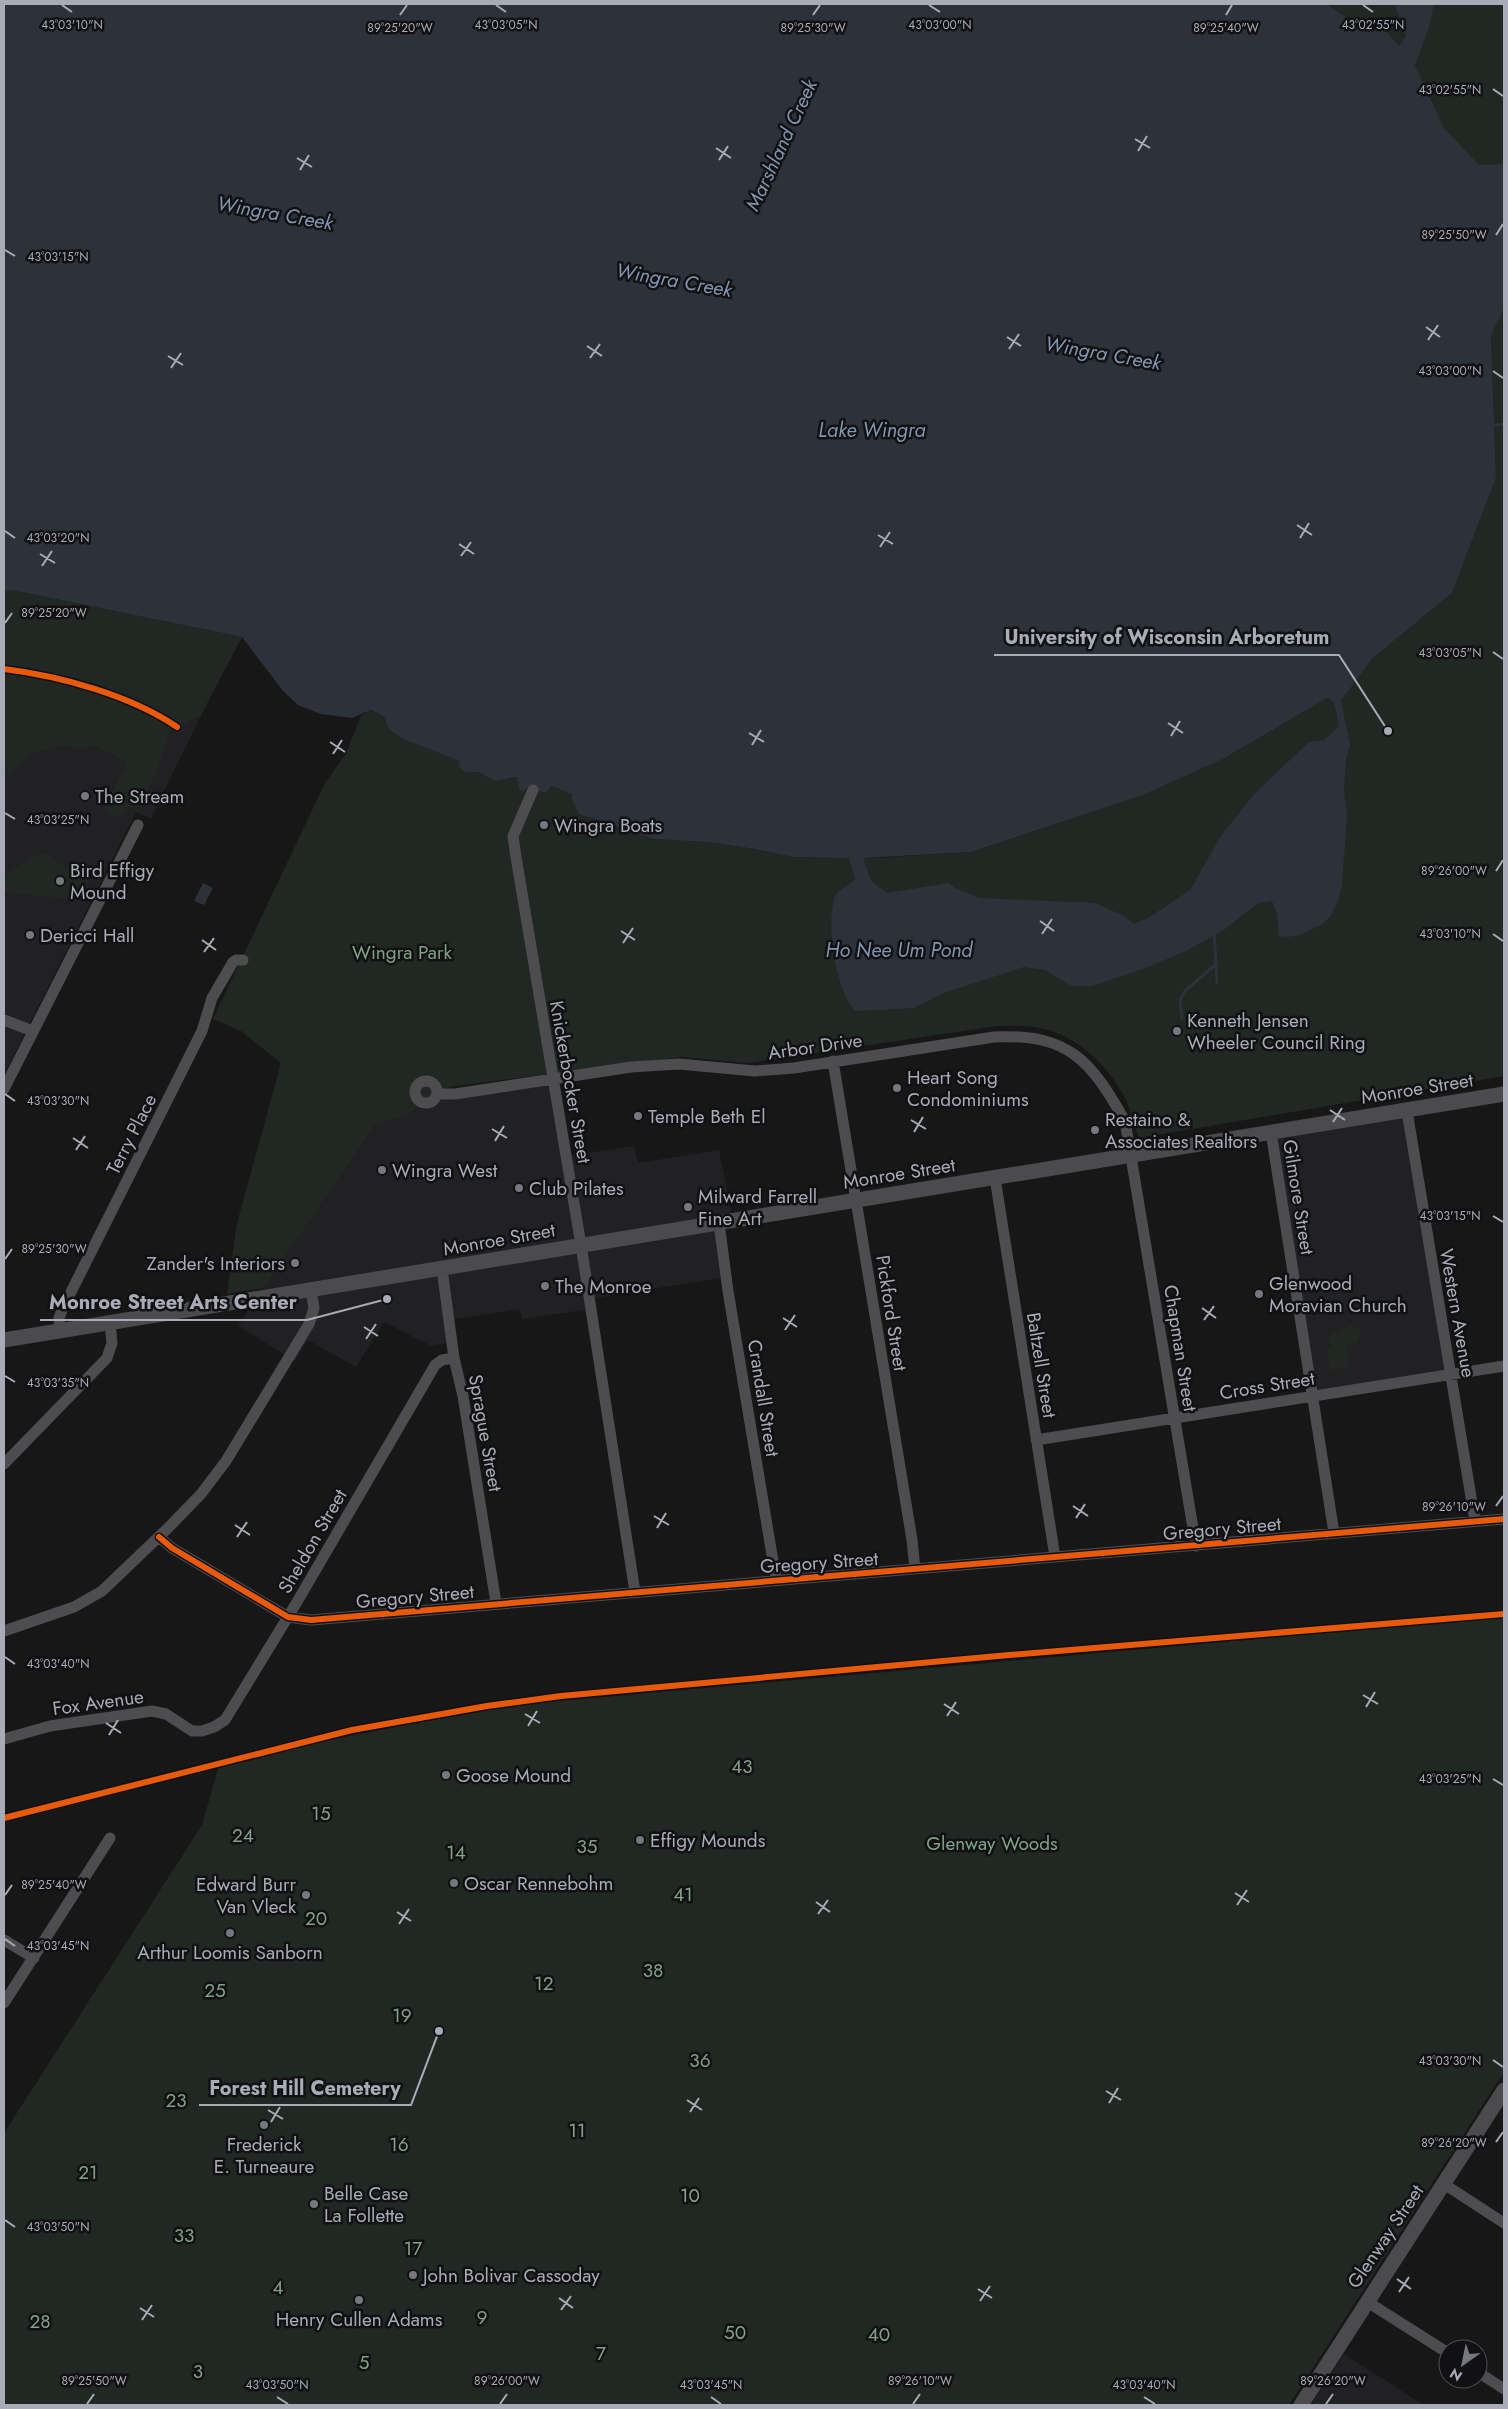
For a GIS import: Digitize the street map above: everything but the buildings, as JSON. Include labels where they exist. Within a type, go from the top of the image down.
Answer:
[{"type":"main road","name":"Monroe Street","points":[[4,1340],[1504,1094]]},
{"type":"main road","name":"Glenway Street","points":[[1301,2405],[1366,2301],[1504,2090]]},
{"type":"street","name":"Knickerbocker Street","points":[[533,790],[513,836],[552,1080],[581,1245],[635,1592]]},
{"type":"street","points":[[4,1089],[138,825]]},
{"type":"street","name":"Terry Place","points":[[60,1331],[62,1310],[202,1031],[212,998],[233,962],[243,960]]},
{"type":"street","points":[[4,1020],[33,1031]]},
{"type":"street","name":"Arbor Drive","points":[[437,1094],[455,1094],[631,1067],[679,1064],[756,1071],[994,1037],[1016,1036],[1040,1039],[1077,1056],[1089,1065],[1106,1086],[1125,1121],[1132,1156]]},
{"type":"street","name":"Pickford Street","points":[[833,1061],[912,1540],[915,1570]]},
{"type":"street","name":"Western Avenue","points":[[1407,1111],[1452,1373],[1475,1521]]},
{"type":"street","name":"Gilmore Street","points":[[1271,1132],[1334,1533]]},
{"type":"street","name":"Chapman Street","points":[[1132,1156],[1196,1546]]},
{"type":"street","name":"Baltzell Street","points":[[995,1178],[1054,1557]]},
{"type":"street","name":"Crandall Street","points":[[719,1223],[728,1291],[776,1579]]},
{"type":"street","name":"Sprague Street","points":[[442,1269],[454,1358],[464,1396],[496,1603]]},
{"type":"street","points":[[4,1631],[62,1612],[85,1601],[118,1577],[201,1494],[226,1461],[253,1419],[309,1324],[314,1308],[311,1290]]},
{"type":"street","points":[[4,1464],[107,1358],[112,1343],[110,1323]]},
{"type":"street","name":"Sheldon Street","points":[[192,1731],[214,1728],[225,1720],[288,1617],[435,1365],[442,1360],[454,1358]]},
{"type":"street","name":"Cross Street","points":[[1036,1440],[1504,1366]]},
{"type":"street","name":"Gregory Street","points":[[159,1537],[172,1548],[288,1617],[311,1620],[776,1579],[915,1570],[1504,1519]]},
{"type":"street","name":"Fox Avenue","points":[[4,1739],[50,1726],[152,1711],[166,1714],[192,1731]]},
{"type":"street","points":[[4,2003],[110,1838]]},
{"type":"street","points":[[4,1940],[34,1958]]},
{"type":"street","points":[[1444,2184],[1504,2223]]},
{"type":"street","points":[[1366,2301],[1438,2347]]},
{"type":"street","points":[[1488,2379],[1504,2389]]},
{"type":"shaded area","points":[[4,592],[208,701],[151,818],[136,812],[4,1075]]},
{"type":"shaded area","points":[[552,1080],[566,1156],[634,1146],[638,1163],[719,1150],[733,1220],[720,1223],[727,1277],[589,1299],[591,1309],[522,1319],[520,1309],[449,1320],[452,1342],[431,1346],[384,1322],[356,1367],[308,1340],[295,1361],[238,1326],[374,1126],[409,1114],[425,1104],[433,1102],[438,1097]]},
{"type":"shaded area","points":[[1407,1111],[1451,1373],[1313,1396],[1271,1132]]},
{"type":"shaded area","points":[[1344,2354],[1394,2386],[1424,2405],[1311,2405]]},
{"type":"green space","points":[[1326,4],[1504,4],[1504,164],[1479,166],[1444,128],[1415,65],[1384,28],[1346,17]]},
{"type":"green space","name":"Wingra Park","points":[[1504,308],[1504,1076],[1139,1138],[1125,1098],[1108,1072],[1098,1061],[1075,1042],[1062,1035],[1048,1030],[1024,1026],[997,1026],[748,1063],[681,1057],[449,1087],[409,1114],[374,1126],[264,1288],[227,1294],[237,1223],[281,1063],[241,1031],[213,1019],[325,783],[345,755],[361,716],[370,710],[385,717],[403,739],[461,761],[466,772],[478,772],[494,781],[518,777],[519,789],[527,788],[546,793],[550,786],[572,794],[580,814],[653,839],[707,842],[793,857],[874,858],[971,852],[1143,795],[1223,759],[1327,698],[1341,701],[1372,659],[1452,593],[1496,478],[1491,336]]},
{"type":"green space","points":[[12,590],[242,637],[201,715],[168,732],[158,768],[140,807],[129,807],[120,818],[103,811],[127,763],[95,745],[78,748],[62,745],[27,755],[15,770],[4,777],[4,592]]},
{"type":"green space","points":[[48,854],[55,861],[90,878],[78,901],[4,892],[4,874],[38,855]]},
{"type":"green space","points":[[1351,1325],[1358,1328],[1361,1333],[1357,1343],[1346,1346],[1349,1367],[1331,1371],[1327,1349],[1334,1348],[1329,1342],[1329,1336]]},
{"type":"green space","points":[[1504,1617],[1504,2072],[1289,2405],[4,2405],[4,2133],[202,1825],[218,1769],[222,1766],[335,1739],[526,1704]]},
{"type":"water","name":"Lake Wingra","points":[[4,4],[1326,4],[1346,17],[1384,28],[1399,46],[1406,36],[1395,4],[1434,4],[1428,30],[1415,65],[1444,128],[1479,165],[1504,164],[1504,308],[1491,336],[1496,478],[1452,593],[1372,659],[1341,701],[1350,745],[1346,760],[1344,790],[1347,815],[1342,885],[1338,901],[1330,917],[1321,925],[1300,935],[1279,936],[1277,914],[1272,901],[1258,903],[1225,929],[1186,951],[1143,969],[1092,986],[1071,986],[1045,970],[1024,967],[943,993],[914,1008],[855,1011],[848,1001],[838,974],[834,958],[831,926],[835,896],[855,879],[849,858],[793,857],[707,842],[653,839],[579,814],[572,799],[572,794],[551,786],[546,793],[527,788],[523,792],[519,789],[517,777],[494,781],[478,772],[466,772],[458,766],[460,761],[403,739],[388,728],[385,717],[371,710],[352,718],[321,714],[298,705],[283,691],[242,637],[12,590],[4,592]],"holes":[[[1327,698],[1334,702],[1339,726],[1324,740],[1309,742],[1255,793],[1220,837],[1191,889],[1150,917],[1134,924],[1122,915],[1095,903],[979,898],[955,888],[949,883],[887,893],[871,881],[863,858],[971,852],[1143,795],[1223,759]]]},
{"type":"water","points":[[203,883],[213,888],[204,905],[194,901]]},
{"type":"waterway","points":[[1492,426],[1504,424]]},
{"type":"waterway","points":[[1214,931],[1217,983]]},
{"type":"waterway","points":[[1182,1018],[1180,1000],[1185,991],[1216,964]]},
{"type":"cycle path","points":[[4,669],[71,682],[116,696],[138,705],[177,727]]},
{"type":"cycle path","points":[[159,1537],[172,1548],[288,1617],[311,1620],[1504,1519]]},
{"type":"cycle path","points":[[4,1818],[352,1730],[487,1706],[561,1696],[1009,1655],[1504,1614]]},
{"type":"place","name":"University of Wisconsin Arboretum","points":[[1388,731]]},
{"type":"place","name":"The Stream","points":[[85,796]]},
{"type":"place","name":"Wingra Boats","points":[[544,825]]},
{"type":"place","name":"Bird Effigy Mound","points":[[60,881]]},
{"type":"place","name":"Dericci Hall","points":[[30,935]]},
{"type":"place","name":"Kenneth Jensen Wheeler Council Ring","points":[[1177,1031]]},
{"type":"place","name":"Heart Song Condominiums","points":[[897,1088]]},
{"type":"place","name":"Temple Beth El","points":[[638,1116]]},
{"type":"place","name":"Restaino & Associates Realtors","points":[[1095,1130]]},
{"type":"place","name":"Wingra West","points":[[382,1170]]},
{"type":"place","name":"Club Pilates","points":[[519,1188]]},
{"type":"place","name":"Milward Farrell Fine Art","points":[[688,1207]]},
{"type":"place","name":"Zander's Interiors","points":[[295,1263]]},
{"type":"place","name":"The Monroe","points":[[545,1286]]},
{"type":"place","name":"Glenwood Moravian Church","points":[[1259,1294]]},
{"type":"place","name":"Monroe Street Arts Center","points":[[387,1299]]},
{"type":"place","name":"Goose Mound","points":[[446,1775]]},
{"type":"place","name":"Effigy Mounds","points":[[640,1840]]},
{"type":"place","name":"Oscar Rennebohm","points":[[454,1883]]},
{"type":"place","name":"Edward Burr Van Vleck","points":[[306,1895]]},
{"type":"place","name":"Arthur Loomis Sanborn","points":[[230,1933]]},
{"type":"place","name":"Forest Hill Cemetery","points":[[439,2031]]},
{"type":"place","name":"Frederick E. Turneaure","points":[[264,2125]]},
{"type":"place","name":"Belle Case La Follette","points":[[314,2204]]},
{"type":"place","name":"John Bolivar Cassoday","points":[[413,2275]]},
{"type":"place","name":"Henry Cullen Adams","points":[[359,2300]]},
{"type":"water label","name":"Marshland Creek","points":[[781,145]]},
{"type":"water label","name":"Wingra Creek","points":[[275,213]]},
{"type":"water label","name":"Wingra Creek","points":[[674,280]]},
{"type":"water label","name":"Wingra Creek","points":[[1103,353]]},
{"type":"water label","name":"Ho Nee Um Pond","points":[[899,950]]},
{"type":"park label","name":"43","points":[[742,1766]]},
{"type":"park label","name":"15","points":[[321,1813]]},
{"type":"park label","name":"24","points":[[243,1835]]},
{"type":"park label","name":"Glenway Woods","points":[[992,1843]]},
{"type":"park label","name":"35","points":[[587,1846]]},
{"type":"park label","name":"14","points":[[456,1852]]},
{"type":"park label","name":"41","points":[[683,1894]]},
{"type":"park label","name":"20","points":[[316,1918]]},
{"type":"park label","name":"38","points":[[653,1970]]},
{"type":"park label","name":"12","points":[[544,1983]]},
{"type":"park label","name":"25","points":[[215,1990]]},
{"type":"park label","name":"19","points":[[402,2015]]},
{"type":"park label","name":"36","points":[[700,2060]]},
{"type":"park label","name":"23","points":[[176,2100]]},
{"type":"park label","name":"11","points":[[577,2130]]},
{"type":"park label","name":"16","points":[[399,2144]]},
{"type":"park label","name":"21","points":[[88,2172]]},
{"type":"park label","name":"10","points":[[690,2195]]},
{"type":"park label","name":"33","points":[[184,2235]]},
{"type":"park label","name":"17","points":[[413,2248]]},
{"type":"park label","name":"4","points":[[278,2287]]},
{"type":"park label","name":"9","points":[[482,2317]]},
{"type":"park label","name":"28","points":[[40,2321]]},
{"type":"park label","name":"50","points":[[735,2332]]},
{"type":"park label","name":"40","points":[[879,2334]]},
{"type":"park label","name":"7","points":[[601,2353]]},
{"type":"park label","name":"5","points":[[364,2362]]},
{"type":"park label","name":"3","points":[[198,2371]]}]
